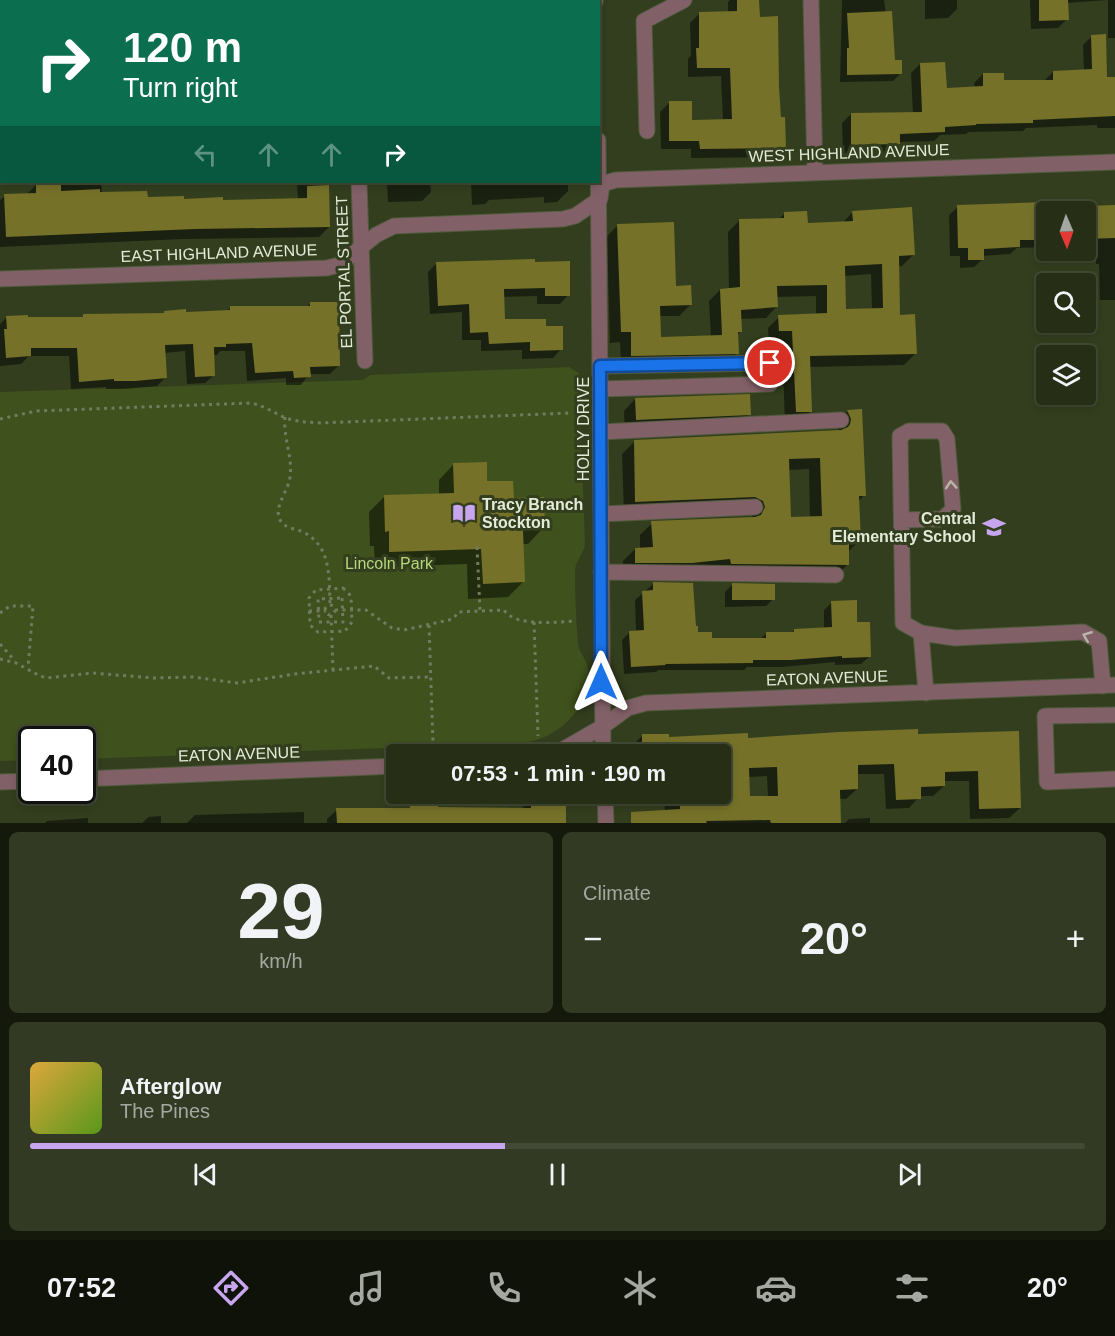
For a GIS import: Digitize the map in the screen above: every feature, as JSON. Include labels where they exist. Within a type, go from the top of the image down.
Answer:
[{"type":"street","points":[[647,130],[644,21],[684,0]]},
{"type":"street","points":[[810,0],[816,173]]},
{"type":"street","name":"WEST HIGHLAND AVENUE","points":[[600,200],[602,184],[615,180],[1115,162]]},
{"type":"street","name":"EL PORTAL STREET","points":[[359,183],[366,362]]},
{"type":"street","name":"HOLLY DRIVE","points":[[599,183],[603,744]]},
{"type":"street","name":"EAST HIGHLAND AVENUE","points":[[0,279],[327,268],[339,266],[376,235],[394,226],[562,219],[574,216],[600,200]]},
{"type":"street","points":[[600,366],[770,363]]},
{"type":"street","points":[[600,389],[770,384]]},
{"type":"street","points":[[601,432],[841,420]]},
{"type":"street","points":[[902,520],[943,519],[952,509],[947,439],[942,431],[909,431],[900,436],[899,493],[902,520],[903,623],[921,633],[955,638],[1083,632],[1099,641],[1109,686]]},
{"type":"street","points":[[601,514],[755,507]]},
{"type":"street","points":[[601,572],[836,575]]},
{"type":"street","points":[[921,633],[926,693]]},
{"type":"street","name":"EATON AVENUE","points":[[572,744],[602,727],[628,708],[646,703],[1109,686]]},
{"type":"street","points":[[1044,688],[1047,782],[1115,780]]},
{"type":"street","points":[[1045,716],[1115,715]]},
{"type":"street","name":"EATON AVENUE","points":[[96,778],[386,766]]},
{"type":"street","points":[[0,782],[18,781]]},
{"type":"street","points":[[605,804],[606,823]]},
{"type":"path","points":[[0,419],[36,411],[251,403],[267,407],[299,422],[320,423],[570,413]]},
{"type":"path","points":[[285,417],[284,430],[290,478],[278,509],[278,518],[283,525],[306,533],[320,547],[328,562],[330,606],[326,608],[326,611]]},
{"type":"path","points":[[477,547],[480,611]]},
{"type":"path","points":[[343,588],[351,596],[352,622],[345,631],[318,632],[310,625],[309,598],[316,590],[329,589],[343,588]]},
{"type":"path","points":[[330,598],[342,598],[343,622],[319,622],[318,599],[330,598]]},
{"type":"path","points":[[0,613],[10,606],[33,606],[28,669]]},
{"type":"path","points":[[330,606],[335,610]]},
{"type":"path","points":[[330,615],[335,610],[361,609],[372,612],[387,625],[398,630],[410,630],[454,618],[458,612],[504,610],[508,616],[534,622],[574,621]]},
{"type":"path","points":[[309,611],[326,611],[330,615],[333,670]]},
{"type":"path","points":[[534,622],[538,736]]},
{"type":"path","points":[[429,625],[433,743]]},
{"type":"path","points":[[0,644],[16,663]]},
{"type":"path","points":[[0,659],[16,663],[47,678],[92,673],[154,678],[194,677],[237,683],[374,666],[389,678],[431,676]]},
{"type":"green space","name":"Lincoln Park","points":[[569,367],[579,373],[585,545],[575,570],[575,598],[578,644],[588,669],[588,683],[578,708],[570,719],[548,735],[522,743],[386,744],[386,748],[96,759],[96,726],[18,726],[18,760],[0,761],[0,392],[363,380],[370,375]]},
{"type":"building","points":[[737,0],[759,0],[760,17],[778,16],[779,87],[781,117],[785,117],[786,148],[700,149],[699,141],[669,141],[669,101],[692,101],[692,120],[732,119],[730,68],[697,68],[696,48],[699,48],[699,12],[737,11]]},
{"type":"building","points":[[1039,0],[1068,0],[1069,20],[1039,21]]},
{"type":"building","points":[[892,11],[895,60],[902,60],[902,74],[847,75],[847,48],[849,48],[847,13]]},
{"type":"building","points":[[1106,34],[1107,77],[1115,77],[1115,116],[945,127],[945,132],[900,134],[900,144],[851,145],[851,113],[922,112],[920,63],[945,62],[947,88],[983,86],[983,73],[1004,73],[1004,80],[1053,80],[1053,71],[1092,69],[1091,35]]},
{"type":"building","points":[[36,183],[61,183],[61,191],[100,189],[100,192],[147,191],[148,197],[184,196],[184,199],[223,197],[223,200],[307,198],[307,186],[329,185],[330,227],[195,229],[6,237],[4,194],[36,193]]},
{"type":"building","points":[[1036,202],[1036,240],[1020,240],[1020,247],[984,249],[984,260],[968,260],[968,248],[958,248],[957,205]]},
{"type":"building","points":[[1115,205],[1115,238],[1096,239],[1096,206]]},
{"type":"building","points":[[912,207],[915,255],[899,256],[900,315],[915,314],[917,354],[810,356],[812,412],[796,412],[792,331],[779,331],[778,315],[827,313],[827,285],[777,286],[778,307],[741,310],[742,332],[738,332],[739,354],[631,356],[631,332],[621,332],[617,224],[674,222],[676,286],[691,285],[692,305],[660,306],[661,337],[722,335],[720,289],[740,287],[739,219],[784,218],[784,212],[807,211],[808,223],[853,221],[852,211]],"holes":[[[882,264],[883,308],[846,309],[845,266]]]},
{"type":"building","points":[[535,259],[535,262],[570,261],[570,296],[545,296],[545,288],[504,289],[505,319],[546,319],[546,326],[563,326],[563,350],[530,351],[530,342],[489,344],[488,332],[470,333],[469,304],[438,306],[436,262]]},
{"type":"building","points":[[310,302],[339,302],[340,366],[310,367],[311,377],[294,378],[293,371],[255,373],[252,343],[214,347],[215,376],[195,377],[193,344],[165,345],[167,378],[135,381],[114,381],[114,379],[79,382],[77,348],[31,348],[31,356],[6,358],[4,329],[7,329],[6,316],[83,317],[83,314],[164,313],[164,311],[186,309],[186,312],[230,310],[230,306],[310,306]]},
{"type":"building","points":[[750,394],[751,415],[636,420],[635,398]]},
{"type":"building","points":[[862,409],[866,496],[859,496],[861,541],[849,542],[849,565],[731,564],[730,559],[692,563],[635,563],[635,548],[653,547],[651,521],[755,517],[761,515],[765,507],[763,501],[755,497],[635,502],[634,440],[841,430],[850,424],[851,419],[847,410]],"holes":[[[820,458],[822,516],[791,517],[789,459]]]},
{"type":"building","name":"Tracy Branch Stockton","points":[[487,462],[487,481],[513,481],[514,498],[544,497],[545,529],[523,530],[525,582],[483,584],[481,549],[389,552],[389,531],[385,532],[384,495],[454,493],[453,463]]},
{"type":"building","points":[[653,582],[693,583],[698,632],[712,632],[712,638],[766,638],[766,632],[794,632],[794,629],[832,627],[831,601],[857,600],[857,622],[870,622],[871,657],[842,658],[842,656],[753,660],[753,663],[665,664],[631,667],[629,631],[644,630],[642,591],[653,590]]},
{"type":"building","points":[[732,583],[775,584],[775,600],[732,600]]},
{"type":"building","points":[[918,729],[918,734],[1019,731],[1021,808],[979,809],[978,771],[945,772],[945,786],[921,787],[921,799],[896,800],[894,764],[858,765],[858,789],[840,790],[841,823],[771,823],[770,820],[631,823],[631,812],[680,809],[680,804],[731,804],[731,744],[642,744],[642,734],[669,734],[669,737],[748,733],[748,738]],"holes":[[[777,767],[778,796],[750,796],[749,768]]]},
{"type":"building","points":[[438,804],[438,807],[531,808],[531,804],[566,804],[566,823],[337,823],[336,808],[410,808],[410,805]]},
{"type":"place","name":"Tracy Branch Stockton","points":[[464,513]]},
{"type":"place","name":"Central Elementary School","points":[[994,527]]},
{"type":"route","points":[[601,682],[600,366],[770,363]]}]
